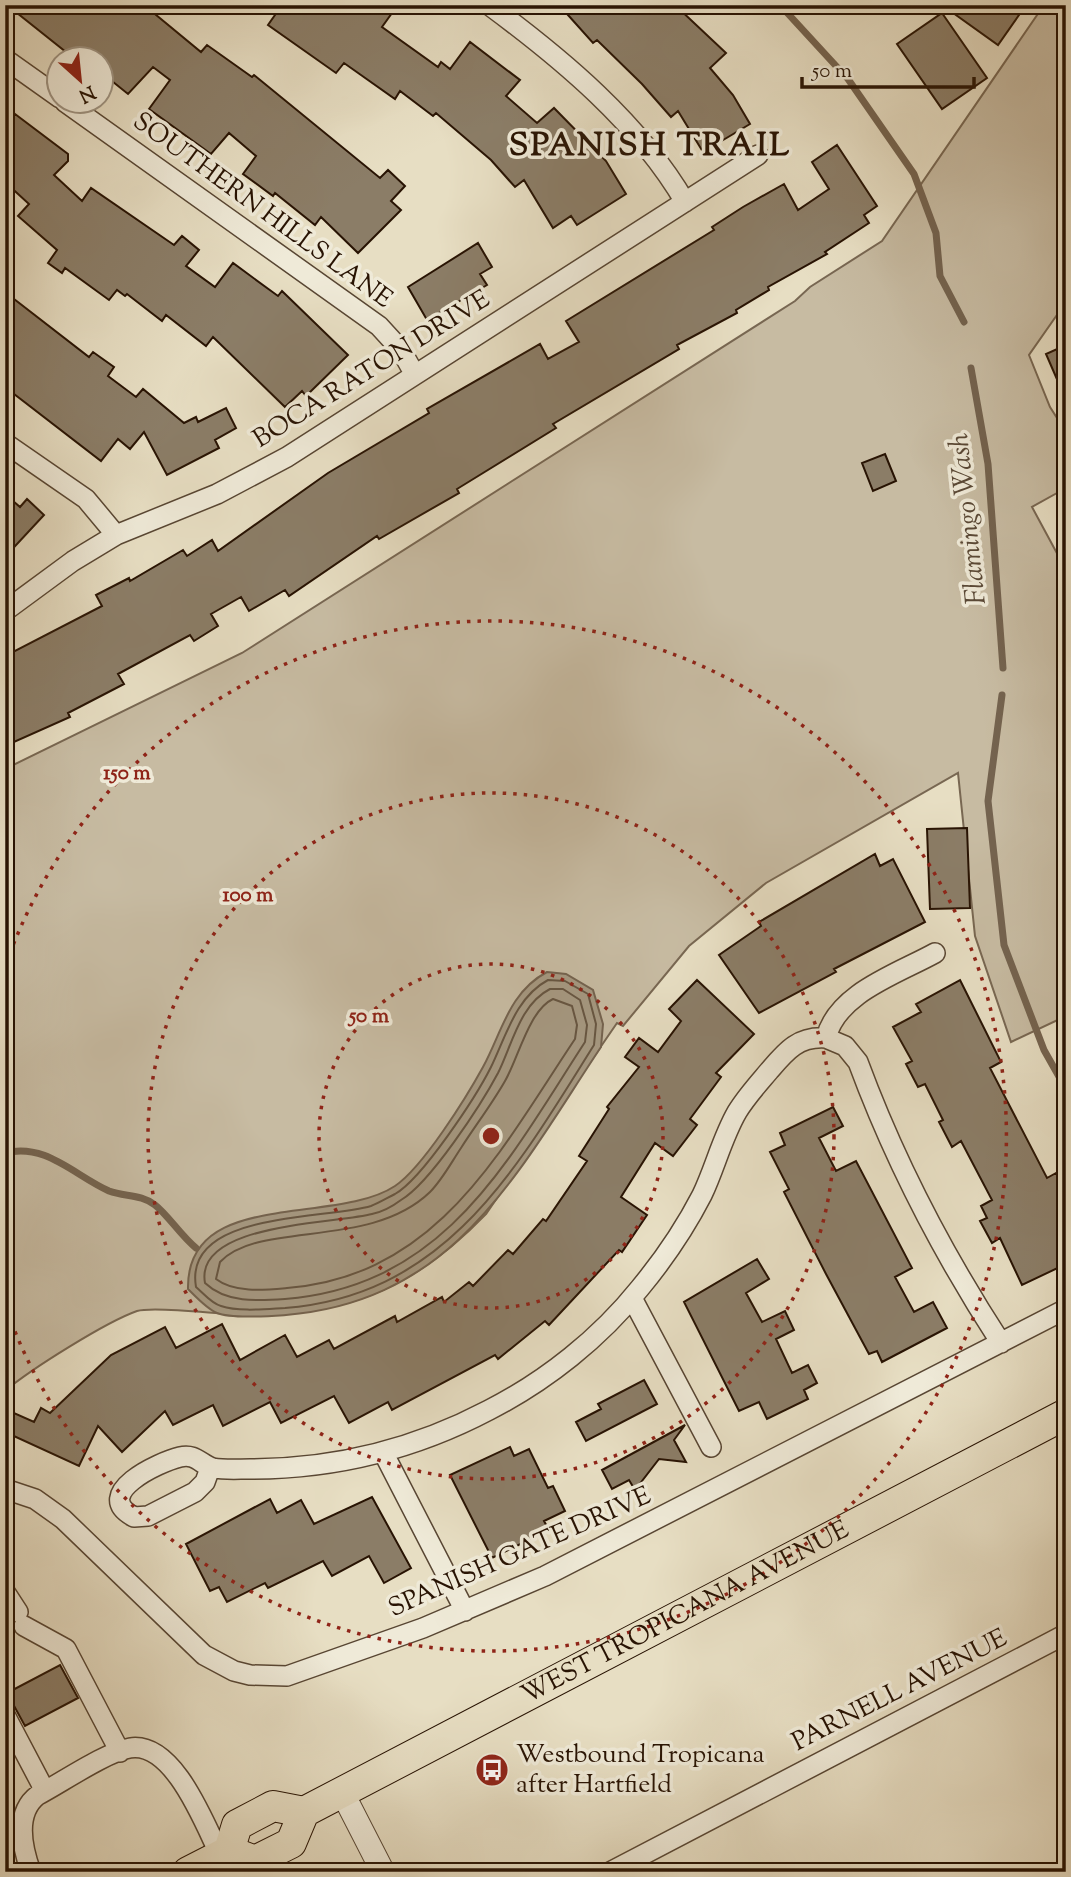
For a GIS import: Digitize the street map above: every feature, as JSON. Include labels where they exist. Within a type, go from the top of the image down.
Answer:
[{"type":"main road","name":"WEST TROPICANA AVENUE","points":[[304,1812],[1066,1414]]},
{"type":"main road","points":[[188,1872],[224,1853],[237,1825],[273,1806],[304,1812],[291,1843],[255,1861],[224,1853]]},
{"type":"street","points":[[489,5],[542,47],[610,109],[656,158],[685,202]]},
{"type":"street","points":[[5,59],[46,88]]},
{"type":"street","name":"SOUTHERN HILLS LANE","points":[[85,116],[379,326],[401,351],[415,375]]},
{"type":"street","name":"BOCA RATON DRIVE","points":[[5,611],[73,561],[116,535],[253,476],[758,155]]},
{"type":"street","points":[[5,443],[86,499],[116,535]]},
{"type":"street","points":[[826,1038],[829,1026],[843,1006],[935,953]]},
{"type":"street","points":[[210,1468],[307,1466],[383,1452],[455,1427],[523,1391],[585,1345],[632,1298],[683,1228],[745,1100],[787,1050],[805,1040],[826,1038],[845,1046],[858,1062],[913,1194],[946,1255],[1001,1343]]},
{"type":"street","points":[[632,1298],[711,1447]]},
{"type":"street","name":"SPANISH GATE DRIVE","points":[[10,1492],[35,1499],[63,1519],[191,1645],[234,1671],[268,1676],[305,1671],[465,1611],[607,1545],[1066,1309]]},
{"type":"street","points":[[383,1452],[465,1611]]},
{"type":"street","points":[[5,1592],[21,1619],[66,1650],[120,1752]]},
{"type":"street","name":"PARNELL AVENUE","points":[[610,1872],[1066,1634]]},
{"type":"street","points":[[5,1715],[45,1791]]},
{"type":"street","points":[[31,1872],[25,1854],[23,1816],[29,1803],[45,1791],[128,1748],[147,1750],[171,1768],[187,1789],[224,1853]]},
{"type":"street","points":[[342,1792],[383,1872]]},
{"type":"shaded area","points":[[1044,5],[1066,5],[1066,302],[1029,355],[1050,407],[1066,432],[1066,488],[1032,507],[1066,570],[1066,1016],[1011,1042],[975,936],[958,773],[766,883],[689,946],[623,1026],[617,1023],[486,1214],[429,1264],[369,1296],[337,1306],[303,1312],[228,1314],[167,1309],[137,1311],[69,1347],[5,1391],[5,769],[242,653],[795,301],[810,287],[882,241]]},
{"type":"water","points":[[547,972],[566,974],[593,990],[603,1024],[601,1047],[509,1183],[475,1223],[438,1257],[395,1285],[345,1305],[286,1315],[223,1315],[209,1309],[188,1289],[194,1257],[211,1236],[237,1223],[268,1215],[369,1198],[395,1186],[406,1177],[431,1148],[466,1096],[515,1002],[534,980]]},
{"type":"building","points":[[7,5],[144,5],[201,52],[207,45],[252,77],[254,75],[380,178],[388,170],[405,186],[391,201],[401,210],[358,253],[321,217],[315,225],[275,193],[273,196],[243,174],[256,156],[229,133],[211,154],[149,109],[170,80],[153,67],[128,94],[116,84],[116,46],[58,46]]},
{"type":"building","points":[[282,5],[381,5],[392,13],[382,27],[438,67],[441,62],[450,69],[470,42],[520,80],[506,96],[537,123],[554,108],[606,161],[626,194],[577,225],[571,216],[553,228],[524,180],[515,187],[491,160],[436,113],[433,116],[400,91],[395,99],[344,63],[336,73],[268,25]]},
{"type":"building","points":[[579,5],[675,5],[726,53],[710,68],[733,95],[750,124],[703,152],[678,111],[671,117],[642,84],[597,40],[593,43],[568,15]]},
{"type":"building","points":[[942,5],[1026,5],[998,45]]},
{"type":"building","points":[[942,13],[987,78],[942,109],[897,44]]},
{"type":"building","points":[[15,114],[68,154],[68,161],[54,175],[82,201],[91,188],[174,245],[182,236],[199,250],[186,266],[215,287],[233,263],[278,296],[282,291],[348,355],[306,396],[302,391],[285,407],[213,337],[206,346],[166,315],[162,321],[127,294],[125,296],[117,290],[109,300],[65,268],[62,273],[48,263],[57,250],[18,216],[29,204],[5,182],[5,128]]},
{"type":"building","points":[[837,145],[877,206],[864,215],[869,223],[825,252],[827,254],[768,287],[769,290],[736,310],[737,313],[677,345],[679,349],[553,424],[556,428],[457,489],[459,493],[379,539],[377,536],[289,596],[285,590],[249,611],[241,597],[211,614],[218,626],[194,641],[190,635],[118,674],[124,684],[68,713],[70,717],[5,746],[5,656],[102,606],[96,595],[129,578],[130,581],[183,550],[187,556],[212,540],[218,551],[328,473],[429,413],[427,409],[540,344],[548,359],[579,342],[566,321],[714,230],[712,227],[743,207],[784,184],[798,210],[829,189],[812,162]]},
{"type":"building","points":[[478,243],[492,267],[480,274],[487,285],[427,320],[408,287]]},
{"type":"building","points":[[5,292],[89,357],[93,352],[114,367],[108,376],[136,397],[143,389],[184,423],[196,417],[198,422],[226,408],[236,428],[215,440],[219,448],[167,475],[144,432],[130,449],[118,439],[101,461],[5,387]]},
{"type":"building","points":[[1066,345],[1066,400],[1046,354]]},
{"type":"building","points":[[885,454],[896,481],[873,491],[862,463]]},
{"type":"building","points":[[5,494],[20,507],[27,499],[44,515],[5,557]]},
{"type":"building","points":[[967,828],[970,908],[930,909],[927,829]]},
{"type":"building","points":[[875,854],[880,866],[893,859],[925,922],[834,969],[836,972],[759,1013],[719,955],[761,926],[759,922]]},
{"type":"building","points":[[697,980],[754,1034],[716,1073],[721,1077],[690,1119],[697,1125],[673,1156],[655,1143],[621,1197],[647,1215],[622,1252],[619,1250],[549,1325],[545,1321],[498,1359],[495,1355],[392,1410],[388,1402],[349,1423],[334,1396],[281,1423],[270,1402],[223,1426],[213,1405],[173,1425],[165,1411],[122,1452],[98,1426],[79,1466],[5,1432],[14,1413],[34,1422],[41,1408],[50,1413],[111,1355],[165,1327],[176,1348],[222,1324],[240,1360],[285,1335],[297,1357],[329,1340],[334,1349],[395,1316],[397,1322],[442,1297],[444,1302],[469,1282],[473,1286],[508,1250],[513,1254],[543,1219],[546,1221],[587,1161],[579,1156],[609,1109],[607,1107],[639,1067],[625,1057],[639,1038],[658,1052],[681,1021],[669,1009]]},
{"type":"building","points":[[960,980],[1001,1062],[990,1068],[1047,1178],[1056,1173],[1066,1192],[1066,1264],[1022,1285],[1000,1238],[992,1243],[980,1221],[987,1218],[981,1206],[992,1200],[961,1141],[952,1147],[939,1122],[943,1120],[925,1084],[918,1087],[906,1064],[912,1061],[893,1027],[921,1012],[916,1004]]},
{"type":"building","points":[[833,1107],[843,1126],[819,1138],[836,1171],[856,1161],[912,1268],[895,1277],[914,1312],[933,1302],[947,1328],[882,1362],[877,1351],[869,1354],[826,1274],[784,1192],[789,1189],[770,1152],[785,1145],[780,1133]]},
{"type":"building","points":[[757,1259],[769,1279],[746,1293],[762,1322],[785,1311],[794,1330],[776,1339],[792,1373],[808,1365],[817,1383],[804,1390],[808,1399],[767,1419],[759,1402],[739,1411],[684,1302]]},
{"type":"building","points":[[644,1380],[657,1404],[586,1441],[576,1422],[601,1409],[598,1404]]},
{"type":"building","points":[[685,1425],[674,1440],[686,1462],[659,1459],[635,1490],[629,1480],[612,1489],[602,1470]]},
{"type":"building","points":[[510,1447],[514,1456],[529,1449],[548,1488],[553,1486],[565,1511],[544,1521],[549,1530],[492,1558],[450,1475]]},
{"type":"building","points":[[372,1497],[411,1568],[384,1583],[369,1556],[332,1576],[323,1561],[268,1588],[265,1583],[227,1602],[219,1587],[210,1591],[186,1544],[270,1499],[277,1513],[301,1500],[314,1524]]},
{"type":"building","points":[[60,1665],[78,1698],[25,1726],[7,1693]]},
{"type":"waterway","name":"Flamingo Wash","points":[[780,5],[848,79],[914,174],[936,233],[940,276],[964,322]]},
{"type":"waterway","name":"Flamingo Wash","points":[[971,368],[988,464],[1003,668]]},
{"type":"waterway","name":"Flamingo Wash","points":[[1002,695],[988,801],[1004,945],[1044,1050],[1066,1089]]},
{"type":"waterway","points":[[5,1153],[20,1151],[47,1156],[109,1191],[150,1201],[196,1248]]},
{"type":"place","name":"Westbound Tropicana after Hartfield","points":[[492,1770]]},
{"type":"district","name":"SPANISH TRAIL","points":[[650,147]]}]
